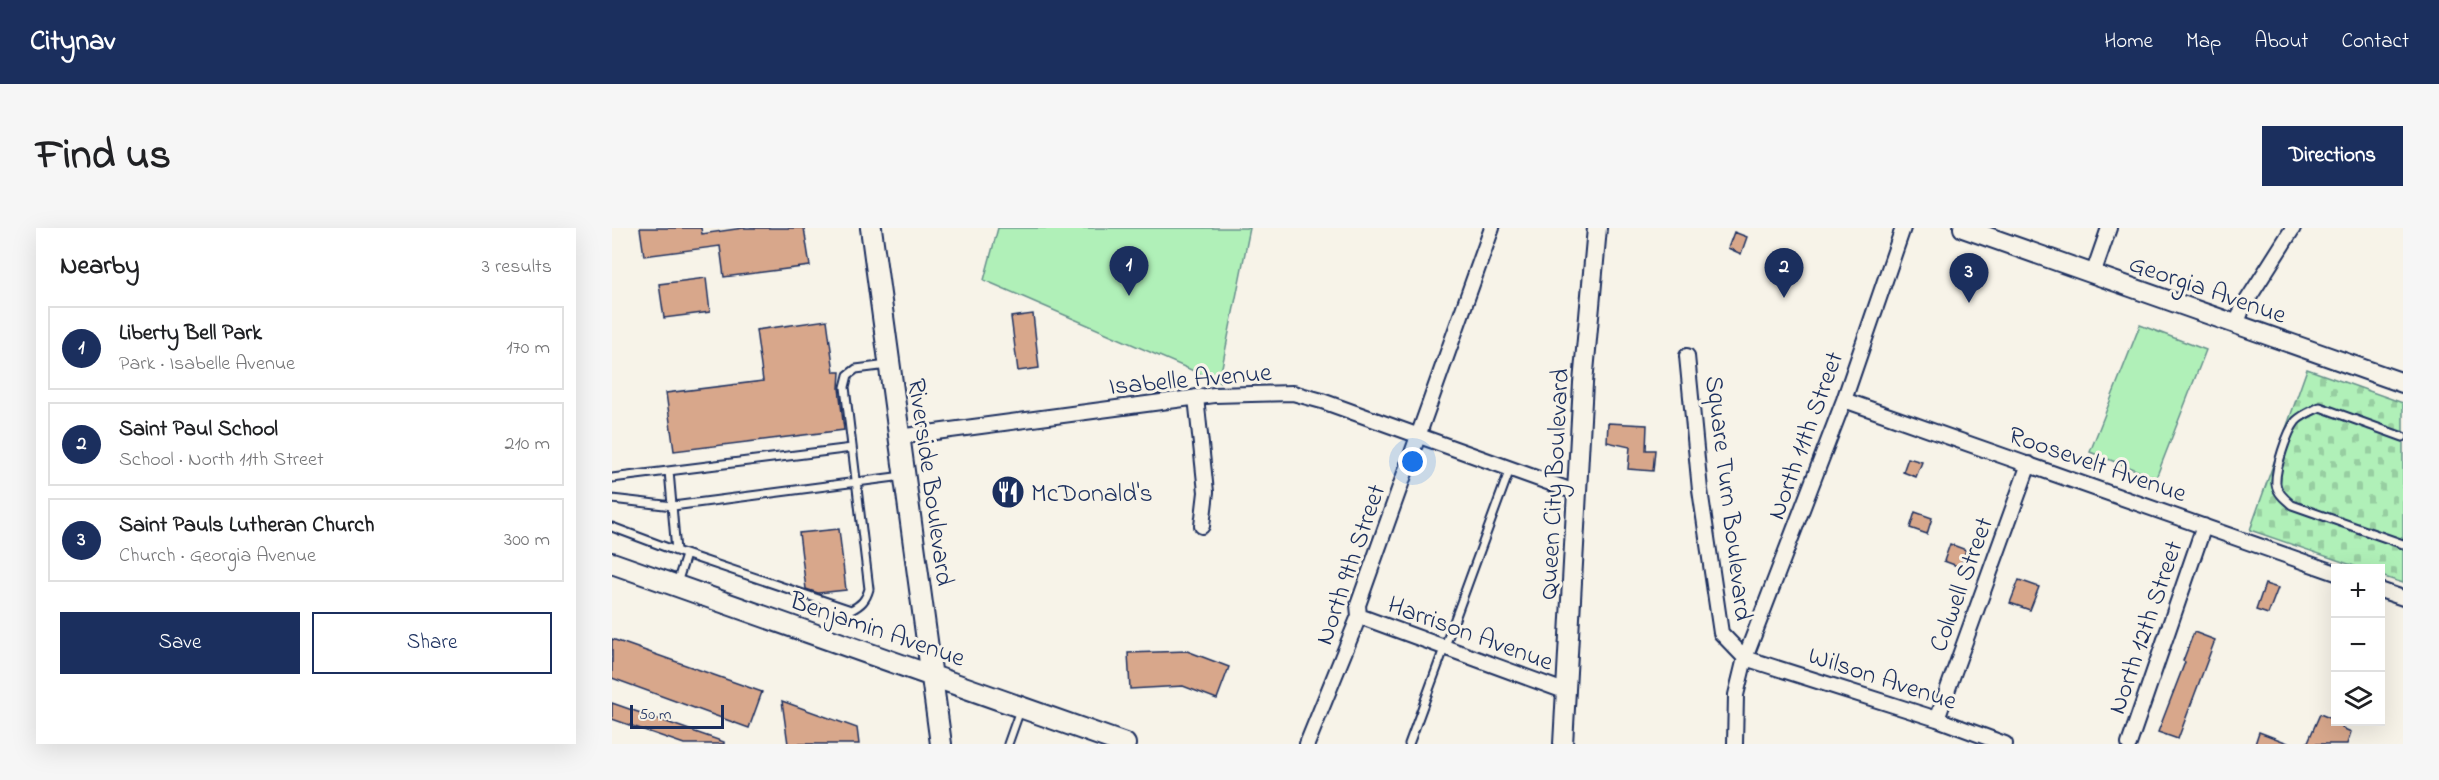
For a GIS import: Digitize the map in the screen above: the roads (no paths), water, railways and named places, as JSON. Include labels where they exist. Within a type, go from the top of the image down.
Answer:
[{"type":"main road","name":"Riverside Boulevard","points":[[871,228],[941,744]]},
{"type":"main road","name":"Benjamin Avenue","points":[[612,563],[1125,744]]},
{"type":"street","name":"North 9th Street","points":[[1307,744],[1359,616],[1358,605],[1492,228]]},
{"type":"street","name":"Queen City Boulevard","points":[[1563,744],[1583,383],[1597,228]]},
{"type":"street","name":"North 11th Street","points":[[1745,658],[1844,400],[1904,228]]},
{"type":"street","name":"Georgia Avenue","points":[[1963,228],[2403,383]]},
{"type":"street","points":[[2093,274],[2109,228]]},
{"type":"street","points":[[2236,325],[2243,307],[2293,228]]},
{"type":"street","name":"Square Turn Boulevard","points":[[1687,356],[1700,490],[1720,633],[1745,658],[1736,695],[1735,744]]},
{"type":"street","name":"Isabelle Avenue","points":[[898,437],[1196,397],[1293,393],[1322,401],[1578,493]]},
{"type":"street","points":[[1196,397],[1206,492],[1202,526]]},
{"type":"street","name":"Roosevelt Avenue","points":[[1844,400],[2331,571]]},
{"type":"street","name":"Colwell Street","points":[[1937,719],[2029,464]]},
{"type":"street","name":"North 12th Street","points":[[2129,744],[2205,526]]},
{"type":"street","points":[[2385,592],[2403,598]]},
{"type":"street","name":"Harrison Avenue","points":[[1359,616],[1567,692]]},
{"type":"street","name":"Wilson Avenue","points":[[1745,658],[1937,719],[2005,744]]},
{"type":"lane","points":[[612,527],[686,555],[851,610],[860,606],[866,599],[869,589],[845,387],[848,375],[856,369],[889,365]]},
{"type":"lane","points":[[2402,541],[2292,505],[2281,496],[2276,484],[2284,444],[2295,422],[2306,413],[2320,407],[2403,437]]},
{"type":"lane","points":[[612,478],[852,447]]},
{"type":"lane","points":[[1409,744],[1510,469]]},
{"type":"lane","points":[[669,471],[676,551]]},
{"type":"lane","points":[[612,499],[673,506],[903,476]]},
{"type":"lane","points":[[676,586],[686,555]]},
{"type":"lane","points":[[1008,744],[1021,707]]},
{"type":"place","name":"Liberty Bell Park","points":[[1129,296]]},
{"type":"place","name":"Saint Paul School","points":[[1784,298]]},
{"type":"place","name":"Saint Pauls Lutheran Church","points":[[1969,303]]},
{"type":"place","name":"McDonald's","points":[[1008,492]]}]
